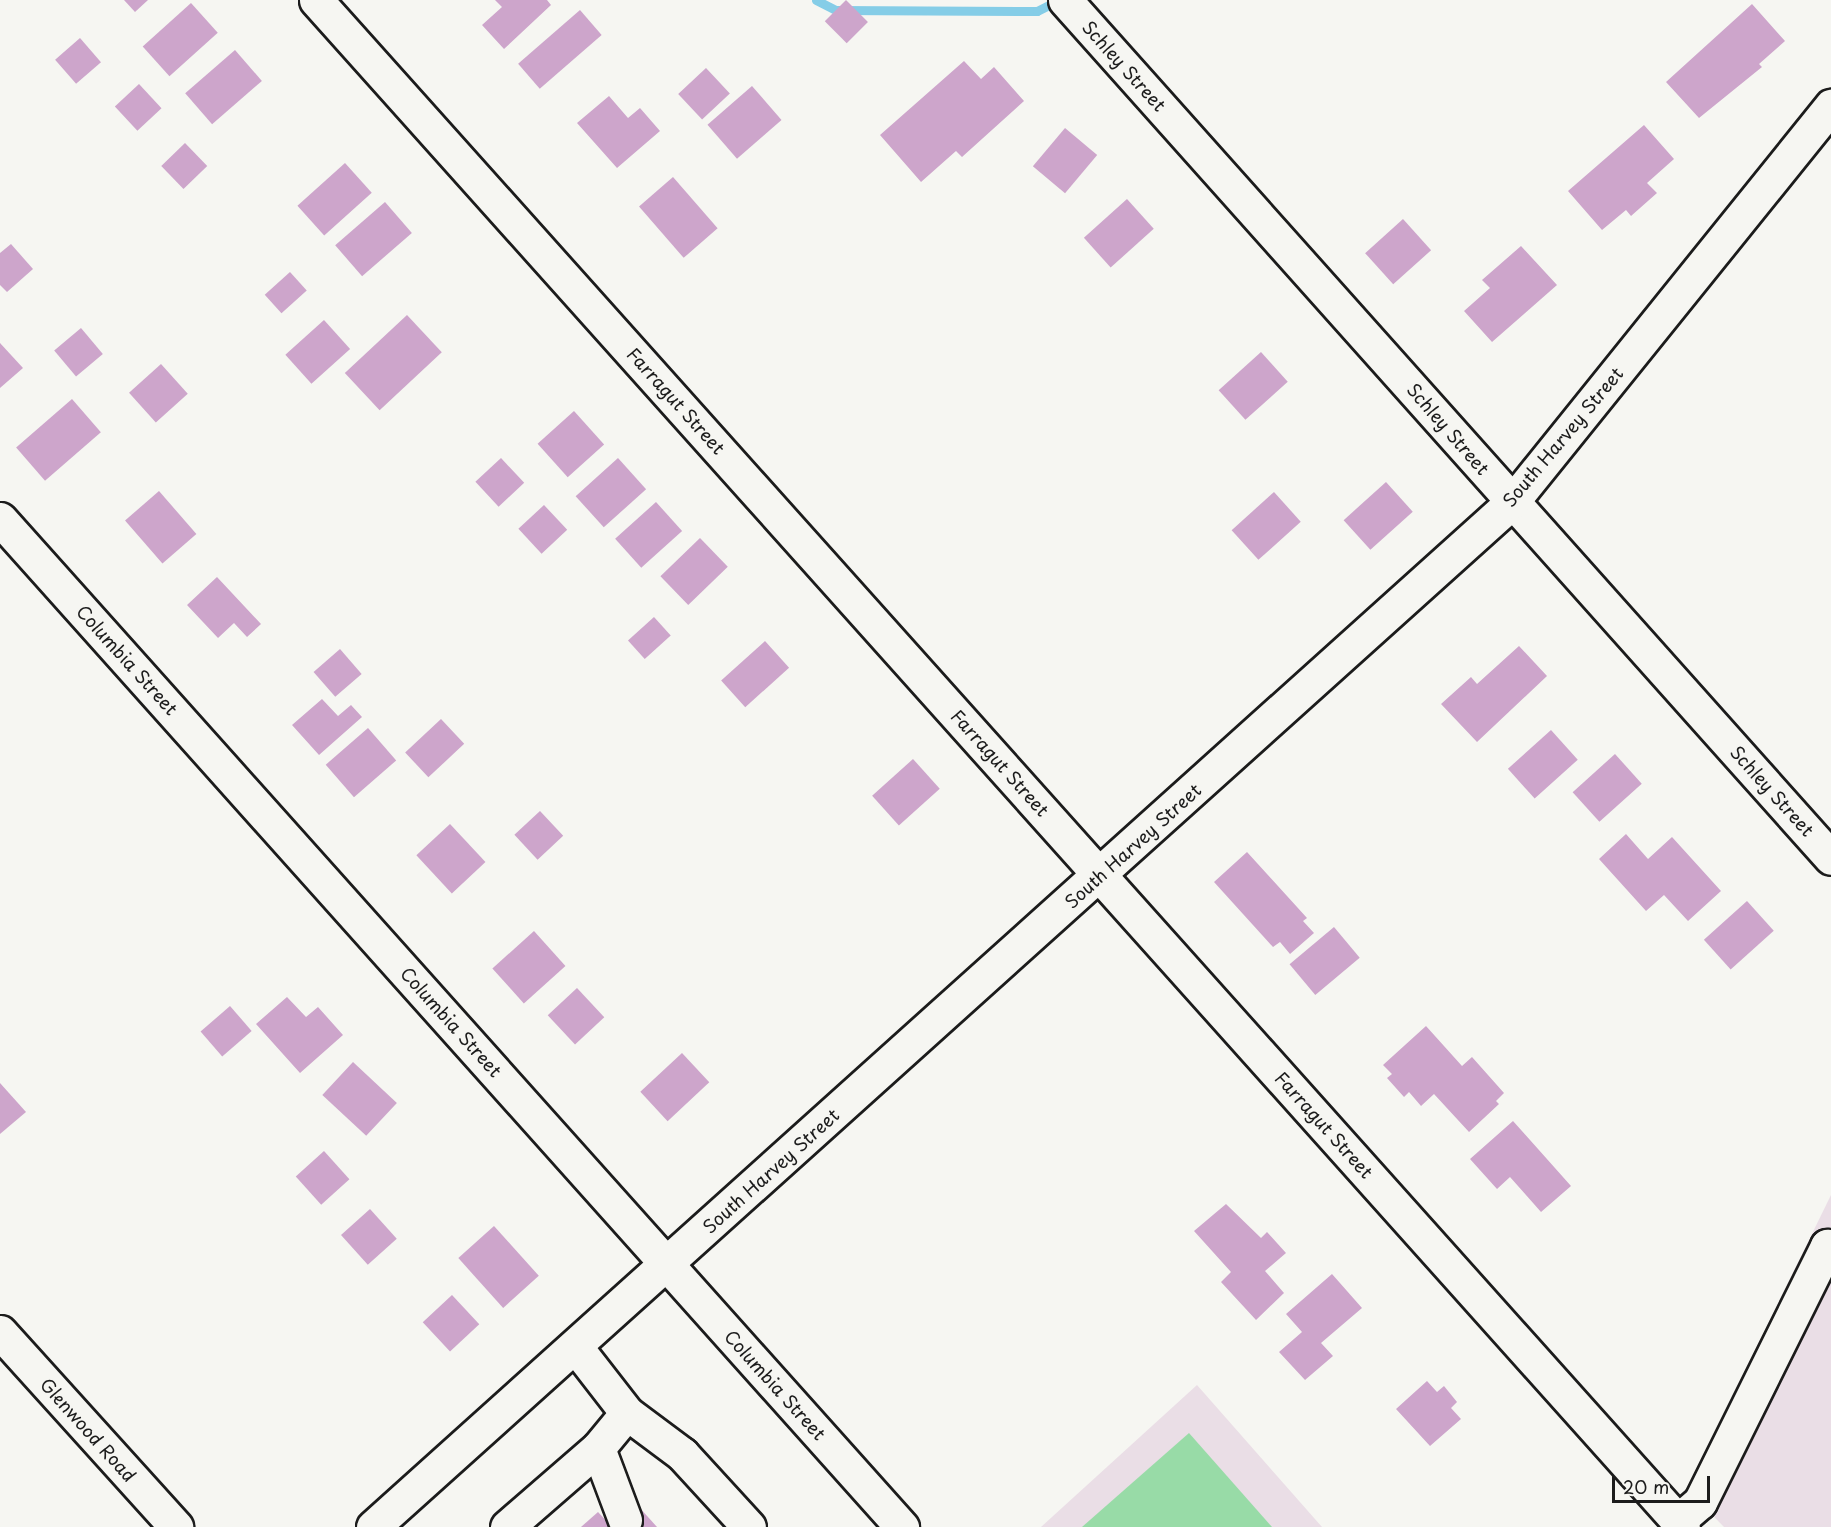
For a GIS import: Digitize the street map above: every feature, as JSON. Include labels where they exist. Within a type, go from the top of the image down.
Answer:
[{"type":"street","name":"Farragut Street","points":[[316,0],[1681,1524]]},
{"type":"street","name":"Schley Street","points":[[1065,0],[1831,858]]},
{"type":"street","name":"South Harvey Street","points":[[373,1527],[1102,875],[1512,502],[1831,106]]},
{"type":"street","name":"Columbia Street","points":[[0,519],[902,1527]]},
{"type":"street","points":[[1681,1524],[1700,1502],[1827,1246],[1831,1249]]},
{"type":"street","name":"Glenwood Road","points":[[0,1332],[176,1527]]},
{"type":"street","points":[[575,1346],[627,1413],[682,1454],[748,1527]]},
{"type":"street","points":[[507,1527],[598,1448],[627,1413]]},
{"type":"street","points":[[598,1448],[625,1520]]},
{"type":"shaded area","points":[[1831,1195],[1831,1527],[1724,1527],[1687,1489]]},
{"type":"shaded area","points":[[1197,1385],[1322,1527],[1041,1527]]},
{"type":"green space","points":[[1189,1433],[1272,1527],[1082,1527]]},
{"type":"building","points":[[124,0],[148,0],[135,12]]},
{"type":"building","points":[[495,0],[547,0],[551,5],[504,49],[482,25],[502,7]]},
{"type":"building","points":[[846,0],[868,22],[847,43],[825,21]]},
{"type":"building","points":[[191,3],[218,33],[169,76],[143,46]]},
{"type":"building","points":[[1752,4],[1785,41],[1759,64],[1762,67],[1699,118],[1666,82]]},
{"type":"building","points":[[580,10],[602,35],[540,89],[518,64]]},
{"type":"building","points":[[80,38],[101,62],[76,84],[55,60]]},
{"type":"building","points":[[235,50],[262,81],[212,124],[185,93]]},
{"type":"building","points":[[964,61],[981,79],[994,67],[1024,101],[962,157],[956,151],[921,182],[880,135]]},
{"type":"building","points":[[706,68],[730,94],[702,120],[678,94]]},
{"type":"building","points":[[139,84],[162,108],[137,131],[115,107]]},
{"type":"building","points":[[752,86],[782,120],[737,159],[707,125]]},
{"type":"building","points":[[609,96],[628,118],[640,108],[660,131],[617,168],[577,123]]},
{"type":"building","points":[[1644,125],[1674,159],[1647,183],[1657,193],[1631,216],[1626,210],[1602,230],[1568,191]]},
{"type":"building","points":[[1065,128],[1097,155],[1065,193],[1033,166]]},
{"type":"building","points":[[185,143],[207,166],[183,189],[161,166]]},
{"type":"building","points":[[345,163],[372,193],[324,236],[297,206]]},
{"type":"building","points":[[673,177],[718,228],[684,258],[639,207]]},
{"type":"building","points":[[1127,199],[1154,229],[1111,268],[1084,238]]},
{"type":"building","points":[[385,202],[412,233],[362,276],[335,245]]},
{"type":"building","points":[[1403,219],[1431,250],[1393,284],[1365,253]]},
{"type":"building","points":[[11,244],[33,269],[7,292],[0,285],[0,253]]},
{"type":"building","points":[[1521,246],[1557,285],[1492,342],[1464,311],[1490,288],[1482,280]]},
{"type":"building","points":[[290,272],[307,291],[281,313],[265,295]]},
{"type":"building","points":[[407,315],[442,352],[380,410],[345,373]]},
{"type":"building","points":[[324,320],[350,349],[311,384],[285,355]]},
{"type":"building","points":[[81,328],[103,354],[76,377],[54,350]]},
{"type":"building","points":[[0,343],[23,368],[0,388]]},
{"type":"building","points":[[1261,352],[1288,382],[1245,420],[1219,390]]},
{"type":"building","points":[[161,364],[188,394],[156,422],[129,393]]},
{"type":"building","points":[[72,399],[101,432],[45,481],[16,448]]},
{"type":"building","points":[[574,411],[604,444],[568,477],[538,444]]},
{"type":"building","points":[[501,458],[524,483],[499,507],[475,482]]},
{"type":"building","points":[[618,458],[646,489],[604,527],[576,496]]},
{"type":"building","points":[[1386,482],[1413,512],[1370,550],[1344,520]]},
{"type":"building","points":[[159,491],[196,534],[162,564],[125,521]]},
{"type":"building","points":[[1274,492],[1301,522],[1258,560],[1232,530]]},
{"type":"building","points":[[656,502],[682,531],[641,568],[615,539]]},
{"type":"building","points":[[544,505],[567,530],[542,554],[518,529]]},
{"type":"building","points":[[700,538],[728,567],[688,605],[660,576]]},
{"type":"building","points":[[217,577],[261,624],[247,637],[234,623],[218,638],[187,605]]},
{"type":"building","points":[[654,617],[671,636],[645,659],[628,640]]},
{"type":"building","points":[[765,641],[789,668],[745,707],[721,680]]},
{"type":"building","points":[[1519,646],[1547,676],[1477,742],[1441,704],[1471,677],[1477,684]]},
{"type":"building","points":[[340,649],[362,674],[335,697],[314,672]]},
{"type":"building","points":[[322,699],[338,716],[351,705],[362,717],[319,755],[292,725]]},
{"type":"building","points":[[441,719],[464,744],[428,777],[405,752]]},
{"type":"building","points":[[368,728],[396,760],[354,797],[326,765]]},
{"type":"building","points":[[1551,730],[1578,760],[1535,799],[1508,769]]},
{"type":"building","points":[[1615,754],[1642,784],[1599,822],[1573,792]]},
{"type":"building","points":[[913,759],[940,789],[899,826],[872,796]]},
{"type":"building","points":[[540,811],[563,836],[538,860],[514,835]]},
{"type":"building","points":[[450,824],[485,862],[452,893],[416,855]]},
{"type":"building","points":[[1626,834],[1648,859],[1672,837],[1721,891],[1688,921],[1664,895],[1646,911],[1599,859]]},
{"type":"building","points":[[1247,852],[1307,918],[1303,921],[1314,933],[1290,954],[1280,942],[1273,947],[1214,882]]},
{"type":"building","points":[[1747,901],[1774,931],[1731,970],[1704,940]]},
{"type":"building","points":[[1334,927],[1360,958],[1315,995],[1290,964]]},
{"type":"building","points":[[534,931],[565,966],[524,1003],[492,968]]},
{"type":"building","points":[[577,988],[604,1017],[575,1045],[548,1015]]},
{"type":"building","points":[[287,997],[306,1017],[318,1007],[343,1035],[300,1073],[256,1024]]},
{"type":"building","points":[[230,1006],[252,1031],[222,1056],[201,1032]]},
{"type":"building","points":[[1426,1026],[1462,1066],[1472,1057],[1504,1093],[1496,1101],[1499,1104],[1469,1132],[1434,1094],[1421,1106],[1409,1092],[1404,1097],[1387,1078],[1392,1074],[1383,1065]]},
{"type":"building","points":[[682,1053],[709,1082],[668,1121],[640,1092]]},
{"type":"building","points":[[353,1062],[397,1103],[366,1136],[322,1095]]},
{"type":"building","points":[[0,1083],[26,1112],[0,1134]]},
{"type":"building","points":[[1513,1121],[1571,1186],[1541,1212],[1510,1177],[1497,1189],[1470,1159]]},
{"type":"building","points":[[324,1151],[349,1179],[321,1205],[296,1176]]},
{"type":"building","points":[[1226,1204],[1261,1238],[1267,1232],[1286,1253],[1265,1271],[1284,1293],[1256,1320],[1221,1282],[1231,1272],[1194,1231]]},
{"type":"building","points":[[370,1209],[397,1239],[368,1265],[341,1235]]},
{"type":"building","points":[[494,1226],[539,1276],[503,1308],[458,1258]]},
{"type":"building","points":[[1332,1274],[1362,1308],[1321,1343],[1333,1356],[1305,1380],[1279,1352],[1302,1332],[1286,1314]]},
{"type":"building","points":[[452,1295],[479,1324],[450,1352],[423,1322]]},
{"type":"building","points":[[1427,1381],[1437,1392],[1444,1386],[1457,1402],[1451,1408],[1461,1419],[1430,1446],[1396,1409]]},
{"type":"building","points":[[639,1507],[657,1527],[616,1527]]},
{"type":"building","points":[[598,1512],[612,1527],[581,1527]]},
{"type":"waterway","points":[[816,0],[836,10],[1037,11],[1059,0]]}]
